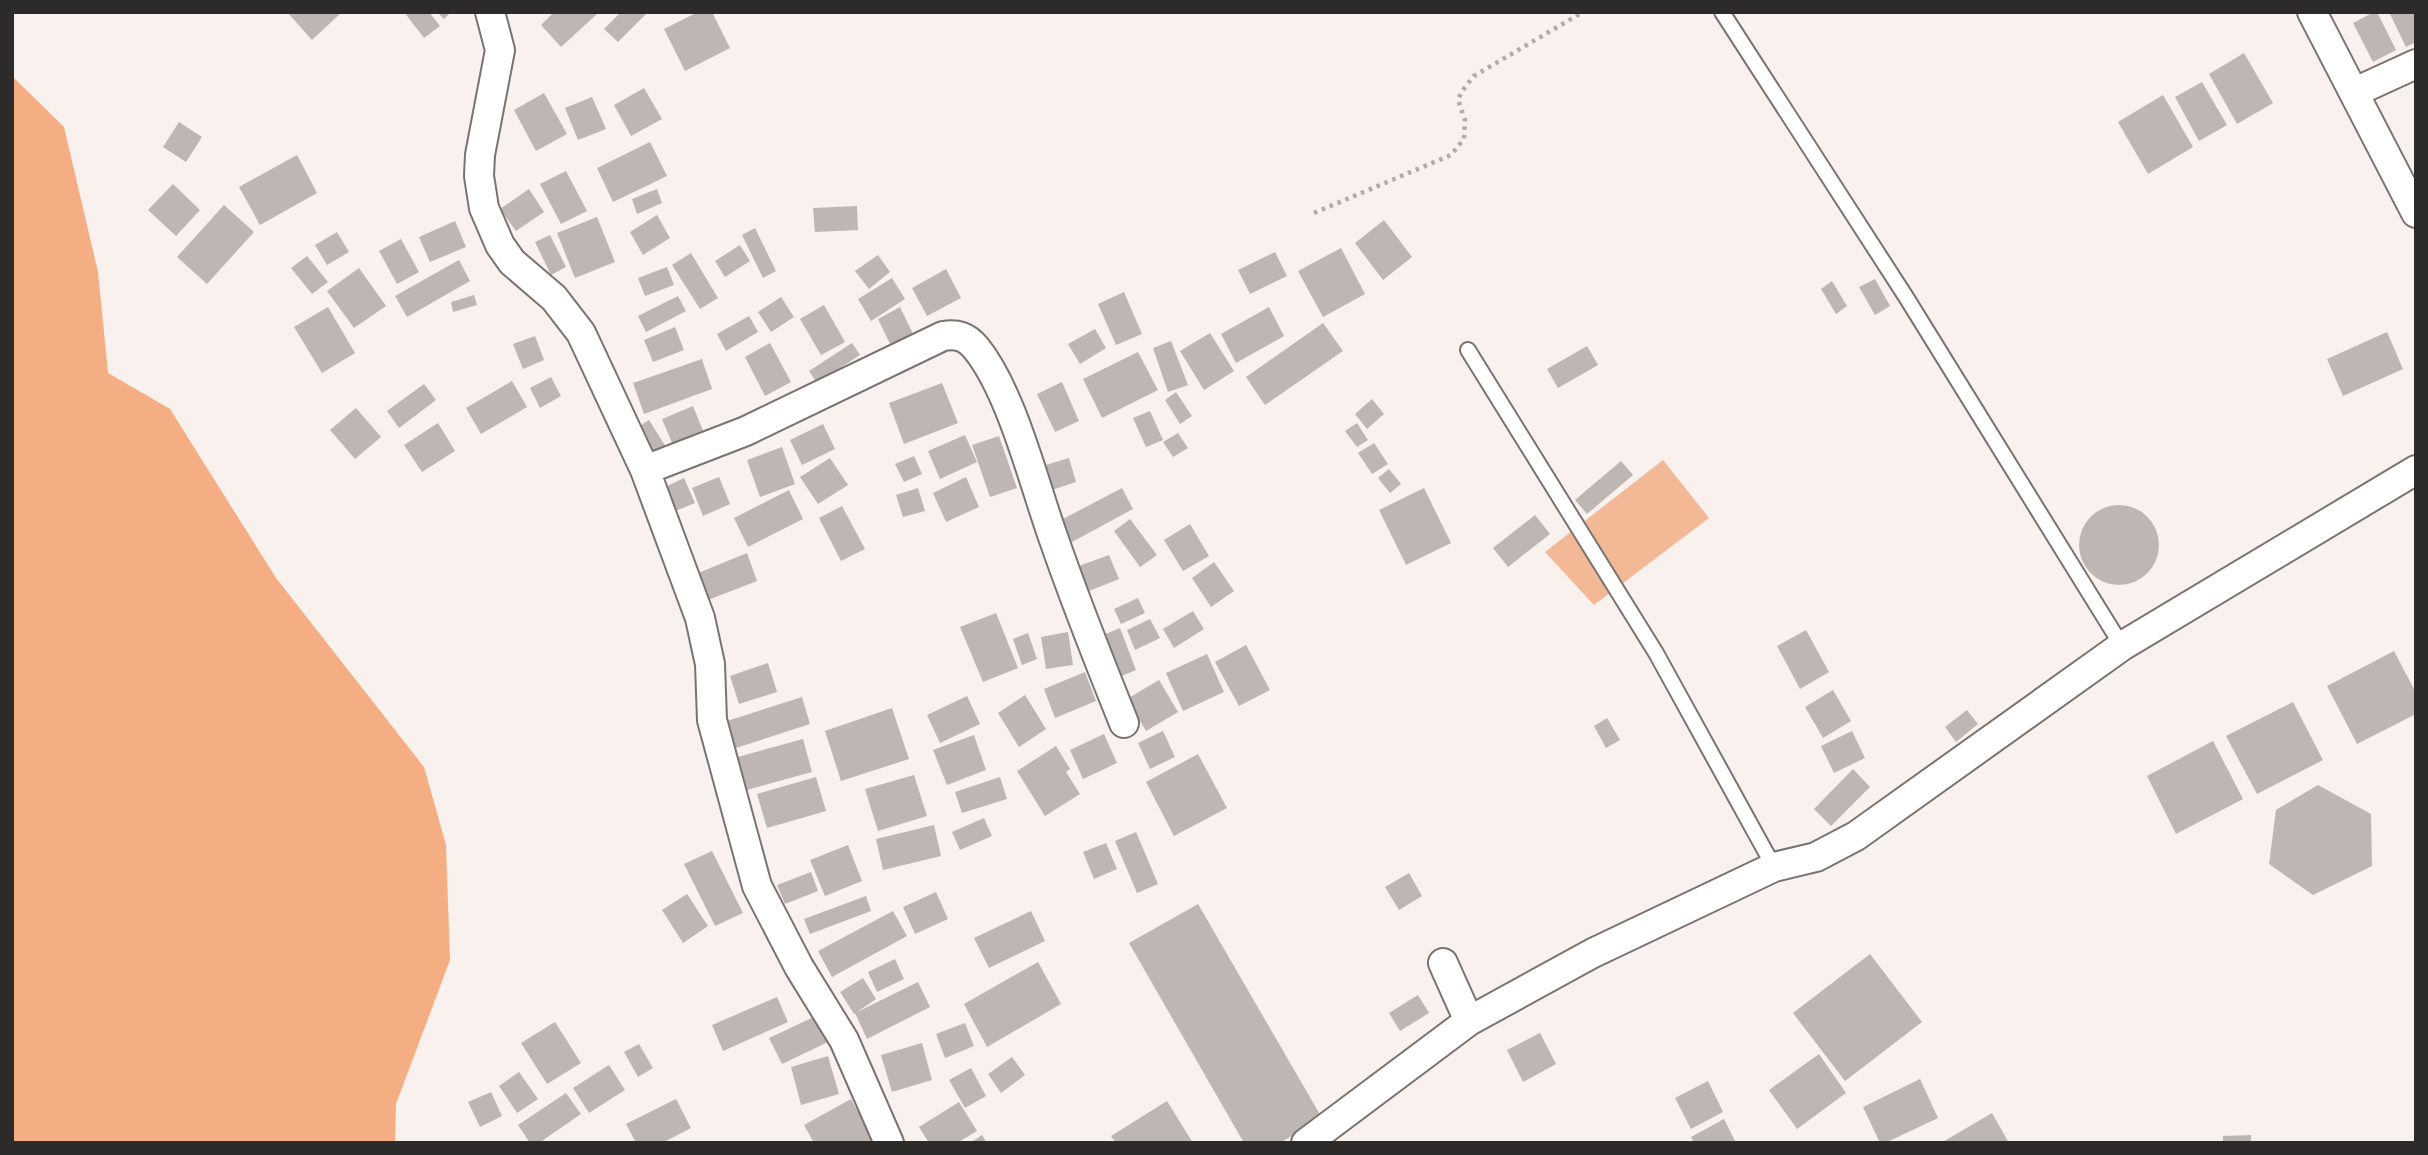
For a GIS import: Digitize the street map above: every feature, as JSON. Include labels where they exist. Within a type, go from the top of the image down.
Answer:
[{"type":"street","points":[[490,12],[500,50],[480,155],[479,176],[484,208],[500,245],[512,262],[554,298],[581,333],[645,470],[700,618],[710,664],[712,720],[757,886],[799,967],[844,1040],[888,1143]]},
{"type":"street","points":[[2312,12],[2416,213]]},
{"type":"street","points":[[2355,92],[2416,64]]},
{"type":"street","points":[[645,470],[746,431],[943,336],[967,338],[986,362],[1010,411],[1069,584],[1124,723]]},
{"type":"street","points":[[1306,1143],[1469,1021],[1593,953],[1774,867],[1816,857],[1856,836],[2122,646],[2416,470]]},
{"type":"street","points":[[1443,962],[1469,1021]]},
{"type":"lane","points":[[1722,12],[1906,298],[2122,646]]},
{"type":"lane","points":[[1468,350],[1656,653],[1774,867]]},
{"type":"path","points":[[1314,213],[1451,155],[1464,139],[1465,120],[1458,100],[1474,76],[1583,12]]},
{"type":"shaded area","points":[[12,76],[64,127],[98,272],[108,373],[170,409],[276,578],[424,767],[446,845],[450,960],[396,1104],[395,1143],[12,1143]]},
{"type":"shaded area","points":[[1663,460],[1709,518],[1594,605],[1545,552]]},
{"type":"building","points":[[287,12],[342,12],[312,40]]},
{"type":"building","points":[[404,12],[429,12],[440,26],[424,38]]},
{"type":"building","points":[[437,12],[451,12],[444,19]]},
{"type":"building","points":[[554,12],[597,14],[561,47],[541,25]]},
{"type":"building","points":[[621,12],[648,12],[618,42],[604,29]]},
{"type":"building","points":[[698,12],[712,12],[730,48],[685,71],[664,29]]},
{"type":"building","points":[[2377,12],[2396,50],[2373,62],[2353,23]]},
{"type":"building","points":[[2389,12],[2416,12],[2416,42],[2406,47]]},
{"type":"building","points":[[2244,53],[2273,103],[2237,124],[2209,74]]},
{"type":"building","points":[[2202,82],[2227,125],[2199,141],[2175,97]]},
{"type":"building","points":[[644,88],[662,119],[631,136],[614,105]]},
{"type":"building","points":[[544,93],[567,134],[536,151],[514,110]]},
{"type":"building","points":[[2163,95],[2193,147],[2148,174],[2118,122]]},
{"type":"building","points":[[592,97],[606,129],[578,140],[565,108]]},
{"type":"building","points":[[179,122],[202,137],[186,162],[163,147]]},
{"type":"building","points":[[650,142],[667,176],[613,202],[597,168]]},
{"type":"building","points":[[297,155],[317,193],[260,225],[239,187]]},
{"type":"building","points":[[566,171],[587,211],[561,224],[540,184]]},
{"type":"building","points":[[173,184],[200,210],[176,236],[148,210]]},
{"type":"building","points":[[529,189],[544,212],[516,231],[500,209]]},
{"type":"building","points":[[657,189],[662,203],[637,214],[632,199]]},
{"type":"building","points":[[224,205],[254,232],[207,284],[177,257]]},
{"type":"building","points":[[857,206],[858,230],[815,232],[813,208]]},
{"type":"building","points":[[657,215],[670,238],[643,255],[630,232]]},
{"type":"building","points":[[597,217],[615,262],[575,278],[557,233]]},
{"type":"building","points":[[1384,220],[1412,257],[1383,280],[1355,243]]},
{"type":"building","points":[[455,221],[466,247],[430,262],[419,237]]},
{"type":"building","points":[[755,228],[776,271],[763,278],[742,235]]},
{"type":"building","points":[[337,232],[349,252],[327,265],[315,245]]},
{"type":"building","points":[[550,235],[566,267],[551,275],[535,242]]},
{"type":"building","points":[[401,239],[419,272],[397,284],[379,251]]},
{"type":"building","points":[[740,245],[750,261],[725,277],[715,261]]},
{"type":"building","points":[[1341,248],[1365,294],[1323,317],[1298,271]]},
{"type":"building","points":[[1275,252],[1287,276],[1250,294],[1238,270]]},
{"type":"building","points":[[691,253],[718,298],[700,309],[672,265]]},
{"type":"building","points":[[878,255],[890,272],[869,289],[855,271]]},
{"type":"building","points":[[307,256],[328,282],[312,294],[291,268]]},
{"type":"building","points":[[459,260],[470,281],[407,317],[395,296]]},
{"type":"building","points":[[667,267],[674,285],[645,296],[638,278]]},
{"type":"building","points":[[359,268],[386,306],[354,328],[327,291]]},
{"type":"building","points":[[946,269],[961,298],[927,316],[912,288]]},
{"type":"building","points":[[892,278],[905,299],[871,321],[858,299]]},
{"type":"building","points":[[1875,279],[1890,306],[1875,315],[1859,287]]},
{"type":"building","points":[[1832,281],[1847,306],[1836,314],[1821,289]]},
{"type":"building","points":[[1124,292],[1142,334],[1116,345],[1098,304]]},
{"type":"building","points":[[474,295],[477,305],[453,312],[451,302]]},
{"type":"building","points":[[678,296],[686,311],[646,332],[638,316]]},
{"type":"building","points":[[781,297],[794,317],[771,332],[758,312]]},
{"type":"building","points":[[824,305],[845,342],[821,355],[800,319]]},
{"type":"building","points":[[328,307],[355,353],[322,373],[294,327]]},
{"type":"building","points":[[900,307],[915,338],[893,350],[878,319]]},
{"type":"building","points":[[1269,307],[1284,336],[1236,363],[1221,334]]},
{"type":"building","points":[[749,316],[758,332],[726,351],[717,334]]},
{"type":"building","points":[[1323,323],[1343,351],[1265,405],[1246,377]]},
{"type":"building","points":[[675,327],[684,350],[653,362],[644,340]]},
{"type":"building","points":[[1095,329],[1106,348],[1080,364],[1068,344]]},
{"type":"building","points":[[2387,332],[2403,369],[2343,396],[2327,359]]},
{"type":"building","points":[[1210,333],[1234,371],[1204,390],[1180,351]]},
{"type":"building","points":[[535,336],[544,360],[523,369],[513,344]]},
{"type":"building","points":[[1171,341],[1188,385],[1168,392],[1153,348]]},
{"type":"building","points":[[770,343],[791,382],[765,396],[745,357]]},
{"type":"building","points":[[852,343],[860,355],[817,383],[809,371]]},
{"type":"building","points":[[1587,346],[1598,365],[1558,388],[1547,369]]},
{"type":"building","points":[[1138,352],[1158,390],[1102,418],[1083,379]]},
{"type":"building","points":[[702,359],[712,389],[644,414],[633,383]]},
{"type":"building","points":[[551,377],[561,396],[540,408],[530,388]]},
{"type":"building","points":[[512,381],[527,407],[481,434],[466,408]]},
{"type":"building","points":[[1062,382],[1079,421],[1055,432],[1037,394]]},
{"type":"building","points":[[942,383],[958,423],[904,444],[889,403]]},
{"type":"building","points":[[424,384],[436,400],[399,428],[387,411]]},
{"type":"building","points":[[1176,392],[1192,416],[1180,424],[1165,400]]},
{"type":"building","points":[[1372,399],[1384,414],[1367,429],[1355,414]]},
{"type":"building","points":[[693,406],[706,438],[675,450],[662,419]]},
{"type":"building","points":[[356,408],[381,437],[355,459],[330,430]]},
{"type":"building","points":[[1150,411],[1163,440],[1146,447],[1133,418]]},
{"type":"building","points":[[649,420],[666,447],[651,457],[633,430]]},
{"type":"building","points":[[438,423],[455,451],[422,472],[404,445]]},
{"type":"building","points":[[1357,423],[1368,440],[1357,447],[1345,431]]},
{"type":"building","points":[[823,424],[835,449],[802,465],[790,440]]},
{"type":"building","points":[[1178,433],[1188,448],[1173,457],[1163,442]]},
{"type":"building","points":[[965,435],[977,462],[940,479],[928,451]]},
{"type":"building","points":[[999,436],[1017,488],[990,497],[972,445]]},
{"type":"building","points":[[1374,443],[1388,464],[1372,474],[1358,453]]},
{"type":"building","points":[[782,447],[795,484],[760,497],[747,460]]},
{"type":"building","points":[[914,456],[922,474],[904,482],[895,464]]},
{"type":"building","points":[[830,458],[848,485],[818,504],[800,477]]},
{"type":"building","points":[[1069,458],[1076,482],[1046,492],[1039,467]]},
{"type":"building","points":[[1621,461],[1633,475],[1587,514],[1575,500]]},
{"type":"building","points":[[1389,469],[1401,484],[1390,493],[1378,478]]},
{"type":"building","points":[[719,477],[730,504],[703,516],[692,488]]},
{"type":"building","points":[[966,477],[979,507],[946,522],[933,493]]},
{"type":"building","points":[[684,478],[695,503],[668,514],[657,491]]},
{"type":"building","points":[[918,488],[925,511],[903,517],[896,495]]},
{"type":"building","points":[[1122,488],[1133,509],[1072,542],[1061,520]]},
{"type":"building","points":[[1424,488],[1451,543],[1406,565],[1379,510]]},
{"type":"building","points":[[789,490],[803,519],[748,547],[734,518]]},
{"type":"building","points":[[2119,505],[2134,508],[2147,517],[2156,530],[2159,545],[2156,560],[2147,573],[2134,582],[2119,585],[2104,582],[2091,573],[2082,560],[2079,545],[2082,530],[2091,517],[2104,508]]},
{"type":"building","points":[[842,506],[865,549],[841,561],[819,518]]},
{"type":"building","points":[[1535,515],[1550,534],[1508,567],[1493,548]]},
{"type":"building","points":[[1130,519],[1157,555],[1140,567],[1114,531]]},
{"type":"building","points":[[1190,524],[1209,556],[1183,571],[1164,540]]},
{"type":"building","points":[[747,553],[757,581],[708,600],[698,573]]},
{"type":"building","points":[[1109,555],[1119,579],[1089,591],[1079,566]]},
{"type":"building","points":[[1214,562],[1234,591],[1211,607],[1192,578]]},
{"type":"building","points":[[1138,598],[1145,613],[1121,624],[1114,609]]},
{"type":"building","points":[[1193,611],[1204,629],[1174,648],[1163,629]]},
{"type":"building","points":[[996,613],[1018,668],[983,682],[960,627]]},
{"type":"building","points":[[1150,619],[1160,638],[1135,650],[1127,630]]},
{"type":"building","points":[[1120,628],[1136,670],[1115,679],[1098,637]]},
{"type":"building","points":[[1806,630],[1829,672],[1800,689],[1777,646]]},
{"type":"building","points":[[1068,632],[1073,665],[1046,669],[1041,637]]},
{"type":"building","points":[[1028,633],[1037,659],[1022,665],[1013,639]]},
{"type":"building","points":[[1246,645],[1270,690],[1239,706],[1215,662]]},
{"type":"building","points":[[2394,651],[2416,693],[2416,714],[2357,744],[2327,686]]},
{"type":"building","points":[[1207,654],[1224,692],[1183,711],[1166,673]]},
{"type":"building","points":[[768,663],[777,692],[739,704],[730,676]]},
{"type":"building","points":[[1085,672],[1096,701],[1055,718],[1044,689]]},
{"type":"building","points":[[1159,680],[1178,712],[1146,731],[1127,699]]},
{"type":"building","points":[[1833,690],[1851,721],[1823,738],[1805,707]]},
{"type":"building","points":[[1025,695],[1046,729],[1019,747],[998,713]]},
{"type":"building","points":[[967,696],[980,724],[940,743],[927,715]]},
{"type":"building","points":[[802,697],[810,724],[733,749],[724,722]]},
{"type":"building","points":[[2293,702],[2323,760],[2257,794],[2226,736]]},
{"type":"building","points":[[892,708],[909,759],[841,781],[825,731]]},
{"type":"building","points":[[1967,710],[1978,724],[1956,742],[1945,727]]},
{"type":"building","points":[[1607,718],[1620,740],[1606,748],[1594,726]]},
{"type":"building","points":[[1163,731],[1175,757],[1150,769],[1138,743]]},
{"type":"building","points":[[1852,731],[1865,758],[1834,773],[1821,746]]},
{"type":"building","points":[[1104,734],[1117,763],[1083,779],[1070,750]]},
{"type":"building","points":[[974,735],[986,770],[947,785],[933,750]]},
{"type":"building","points":[[803,739],[812,772],[747,790],[738,757]]},
{"type":"building","points":[[2213,741],[2243,799],[2176,834],[2147,776]]},
{"type":"building","points":[[1056,746],[1070,769],[1066,772],[1080,794],[1045,816],[1017,771]]},
{"type":"building","points":[[1198,754],[1227,808],[1174,836],[1146,782]]},
{"type":"building","points":[[1853,769],[1870,787],[1831,826],[1814,809]]},
{"type":"building","points":[[914,775],[927,816],[878,831],[865,789]]},
{"type":"building","points":[[816,777],[826,811],[767,828],[757,794]]},
{"type":"building","points":[[1000,777],[1007,799],[962,813],[955,792]]},
{"type":"building","points":[[2318,785],[2371,814],[2372,866],[2313,895],[2269,864],[2276,810]]},
{"type":"building","points":[[984,818],[992,836],[960,850],[952,832]]},
{"type":"building","points":[[934,825],[941,856],[883,870],[876,839]]},
{"type":"building","points":[[1136,832],[1158,884],[1137,893],[1115,841]]},
{"type":"building","points":[[1106,843],[1117,869],[1094,879],[1083,852]]},
{"type":"building","points":[[848,845],[862,881],[825,896],[810,860]]},
{"type":"building","points":[[712,851],[743,913],[715,926],[684,864]]},
{"type":"building","points":[[811,872],[818,891],[785,904],[777,885]]},
{"type":"building","points":[[1409,873],[1422,896],[1399,910],[1385,887]]},
{"type":"building","points":[[936,892],[948,919],[915,934],[903,907]]},
{"type":"building","points":[[687,894],[708,926],[683,943],[662,910]]},
{"type":"building","points":[[866,896],[871,911],[810,934],[804,919]]},
{"type":"building","points":[[1198,904],[1322,1118],[1280,1143],[1244,1143],[1129,943]]},
{"type":"building","points":[[893,911],[907,936],[832,977],[818,951]]},
{"type":"building","points":[[1031,911],[1045,941],[989,968],[974,938]]},
{"type":"building","points":[[1870,954],[1922,1022],[1845,1081],[1793,1013]]},
{"type":"building","points":[[895,959],[904,979],[877,992],[868,972]]},
{"type":"building","points":[[1038,962],[1061,1004],[987,1047],[964,1004]]},
{"type":"building","points":[[863,978],[876,999],[854,1014],[840,992]]},
{"type":"building","points":[[918,982],[930,1007],[867,1039],[855,1013]]},
{"type":"building","points":[[1418,995],[1429,1013],[1400,1031],[1389,1013]]},
{"type":"building","points":[[777,997],[788,1022],[723,1051],[712,1025]]},
{"type":"building","points":[[818,1015],[830,1041],[782,1064],[769,1038]]},
{"type":"building","points":[[555,1022],[581,1063],[547,1084],[521,1043]]},
{"type":"building","points":[[965,1023],[974,1046],[945,1058],[936,1034]]},
{"type":"building","points":[[1540,1033],[1556,1064],[1523,1082],[1507,1050]]},
{"type":"building","points":[[922,1043],[932,1080],[892,1092],[881,1055]]},
{"type":"building","points":[[639,1044],[653,1068],[638,1077],[624,1052]]},
{"type":"building","points":[[1819,1054],[1846,1093],[1797,1129],[1769,1090]]},
{"type":"building","points":[[828,1056],[839,1094],[801,1105],[791,1067]]},
{"type":"building","points":[[1012,1057],[1025,1075],[1001,1093],[988,1074]]},
{"type":"building","points":[[609,1065],[625,1090],[589,1113],[573,1088]]},
{"type":"building","points":[[971,1068],[986,1096],[965,1108],[949,1080]]},
{"type":"building","points":[[519,1072],[538,1099],[517,1113],[499,1086]]},
{"type":"building","points":[[1920,1079],[1938,1118],[1880,1143],[1863,1107]]},
{"type":"building","points":[[1708,1081],[1723,1112],[1691,1129],[1675,1098]]},
{"type":"building","points":[[491,1092],[502,1116],[480,1127],[468,1102]]},
{"type":"building","points":[[566,1093],[581,1114],[539,1143],[530,1143],[518,1125]]},
{"type":"building","points":[[676,1099],[691,1128],[662,1143],[636,1143],[626,1124]]},
{"type":"building","points":[[851,1099],[873,1140],[868,1143],[814,1143],[804,1125]]},
{"type":"building","points":[[1167,1101],[1193,1143],[1116,1143],[1111,1136]]},
{"type":"building","points":[[959,1102],[977,1131],[957,1143],[929,1143],[919,1127]]},
{"type":"building","points":[[1992,1113],[2009,1143],[1941,1143]]},
{"type":"building","points":[[1724,1119],[1736,1143],[1694,1143],[1691,1137]]},
{"type":"building","points":[[982,1135],[987,1143],[970,1143]]},
{"type":"building","points":[[2251,1135],[2251,1143],[2223,1143],[2223,1136]]}]
